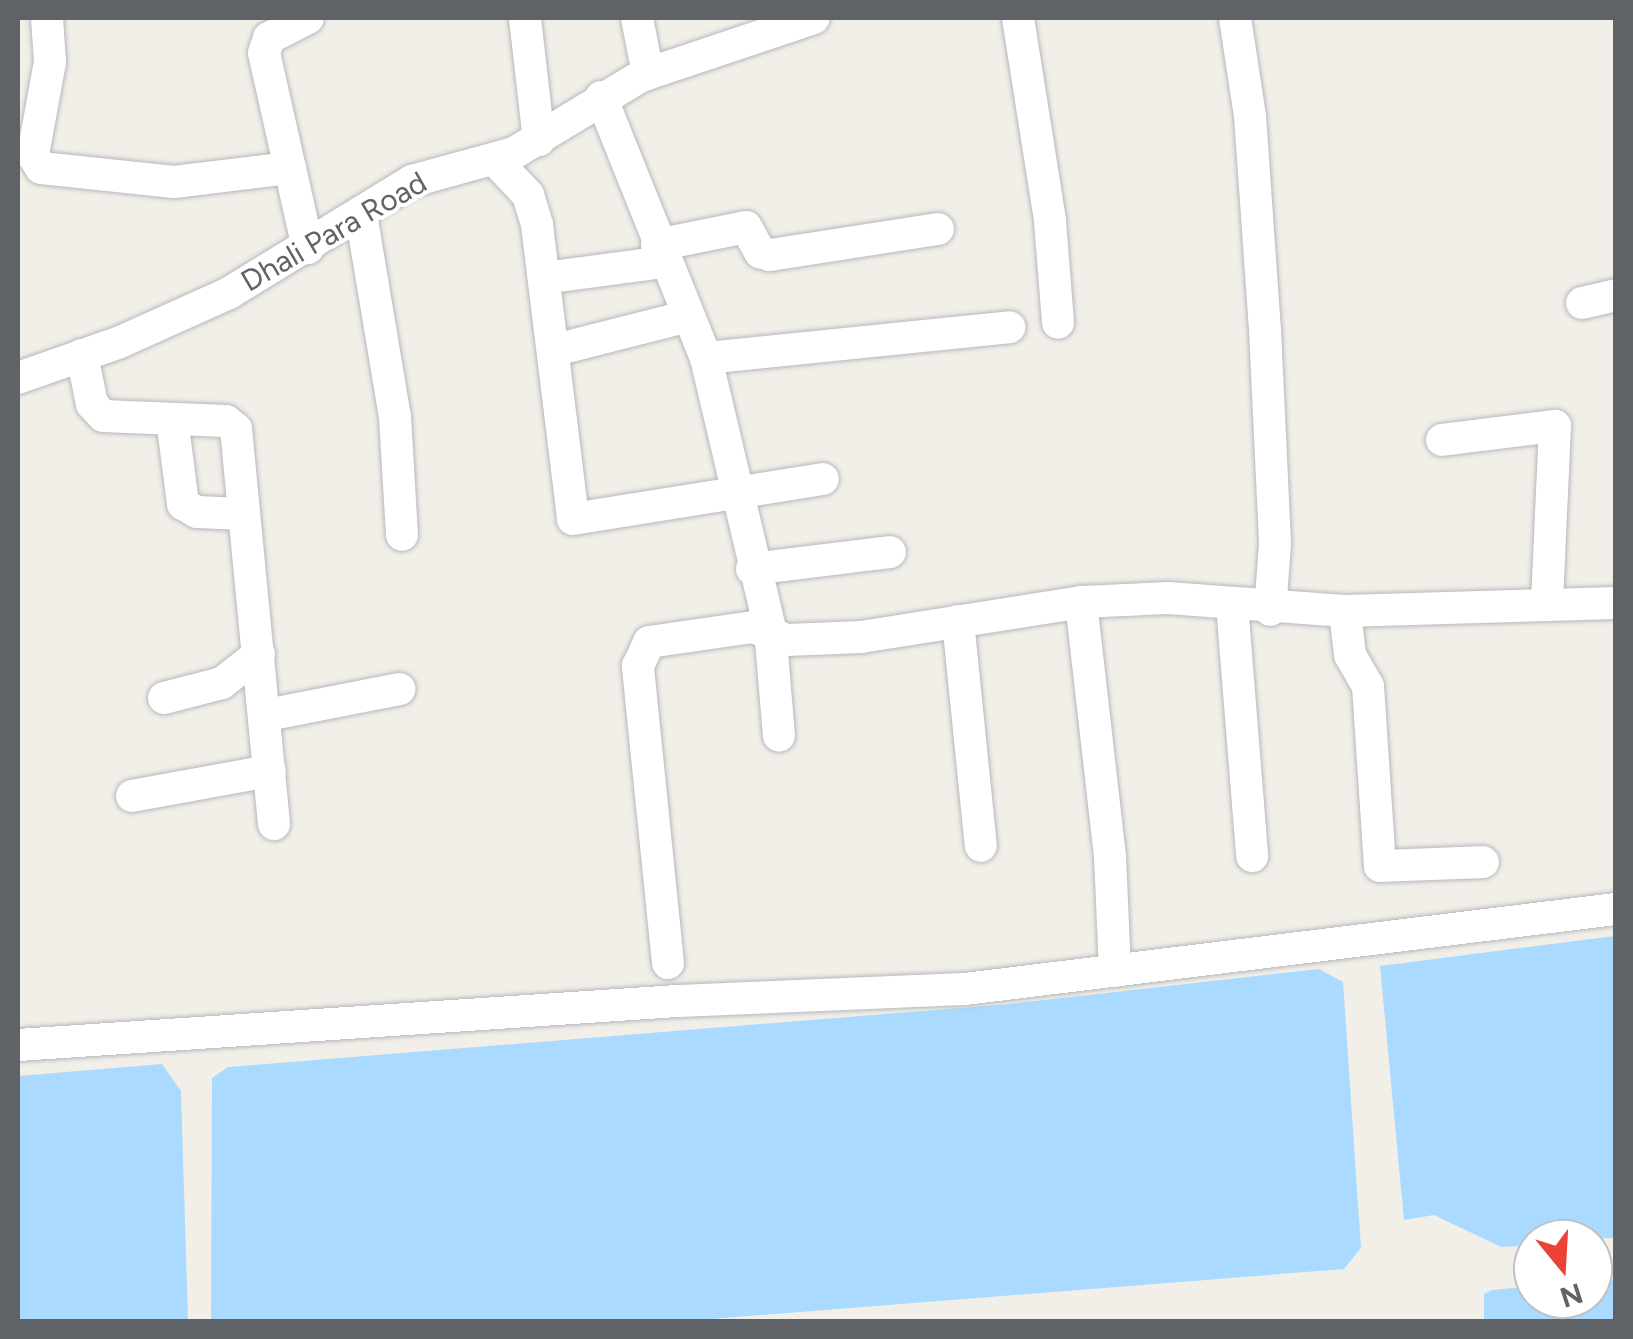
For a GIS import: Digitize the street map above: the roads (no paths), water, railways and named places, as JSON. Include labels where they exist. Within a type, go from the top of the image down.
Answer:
[{"type":"street","points":[[47,18],[50,62],[33,156],[41,168],[174,182],[290,168]]},
{"type":"street","points":[[308,18],[264,42],[308,248]]},
{"type":"street","points":[[525,18],[539,140]]},
{"type":"street","points":[[637,18],[648,74]]},
{"type":"street","name":"Dhali Para Road","points":[[18,378],[184,315],[308,248],[412,181],[494,159],[539,140],[601,97],[648,74],[814,18]]},
{"type":"street","points":[[1018,18],[1050,221],[1058,323]]},
{"type":"street","points":[[1235,18],[1250,116],[1264,312],[1275,544],[1270,610]]},
{"type":"street","points":[[601,97],[660,254],[706,358],[752,569],[770,630],[778,736]]},
{"type":"street","points":[[494,159],[528,195],[555,350],[573,519],[823,480]]},
{"type":"street","points":[[361,214],[395,417],[402,535]]},
{"type":"street","points":[[544,278],[660,254],[746,227],[760,252],[770,255],[938,229]]},
{"type":"street","points":[[1582,303],[1616,295]]},
{"type":"street","points":[[555,350],[688,316]]},
{"type":"street","points":[[706,358],[1009,327]]},
{"type":"street","points":[[82,355],[96,412],[231,423],[267,715],[274,824]]},
{"type":"street","points":[[172,419],[183,504],[197,512],[243,514]]},
{"type":"street","points":[[1442,440],[1555,426],[1547,602]]},
{"type":"street","points":[[752,569],[890,552]]},
{"type":"street","points":[[668,963],[638,666],[642,651],[660,639],[770,630],[804,642],[1081,602],[1168,598],[1270,610],[1345,611],[1616,602]]},
{"type":"street","points":[[1081,602],[1110,856],[1115,971]]},
{"type":"street","points":[[1232,605],[1252,856]]},
{"type":"street","points":[[1345,611],[1350,655],[1368,686],[1380,866],[1483,862]]},
{"type":"street","points":[[958,621],[981,846]]},
{"type":"street","points":[[164,698],[222,683],[260,654]]},
{"type":"street","points":[[267,715],[400,690]]},
{"type":"street","points":[[132,796],[270,771]]},
{"type":"street","points":[[18,1045],[677,1001],[965,989],[1616,909]]},
{"type":"water","points":[[1615,936],[1615,1238],[1613,1219],[1513,1219],[1513,1246],[1501,1247],[1434,1215],[1404,1220],[1380,966]]},
{"type":"water","points":[[1319,969],[1343,982],[1361,1248],[1344,1269],[685,1321],[211,1321],[212,1078],[228,1067],[1010,1004]]},
{"type":"water","points":[[162,1064],[181,1091],[188,1321],[18,1321],[18,1076]]},
{"type":"water","points":[[1613,1280],[1615,1321],[1484,1321],[1484,1294],[1513,1288],[1513,1319],[1613,1319]]}]
